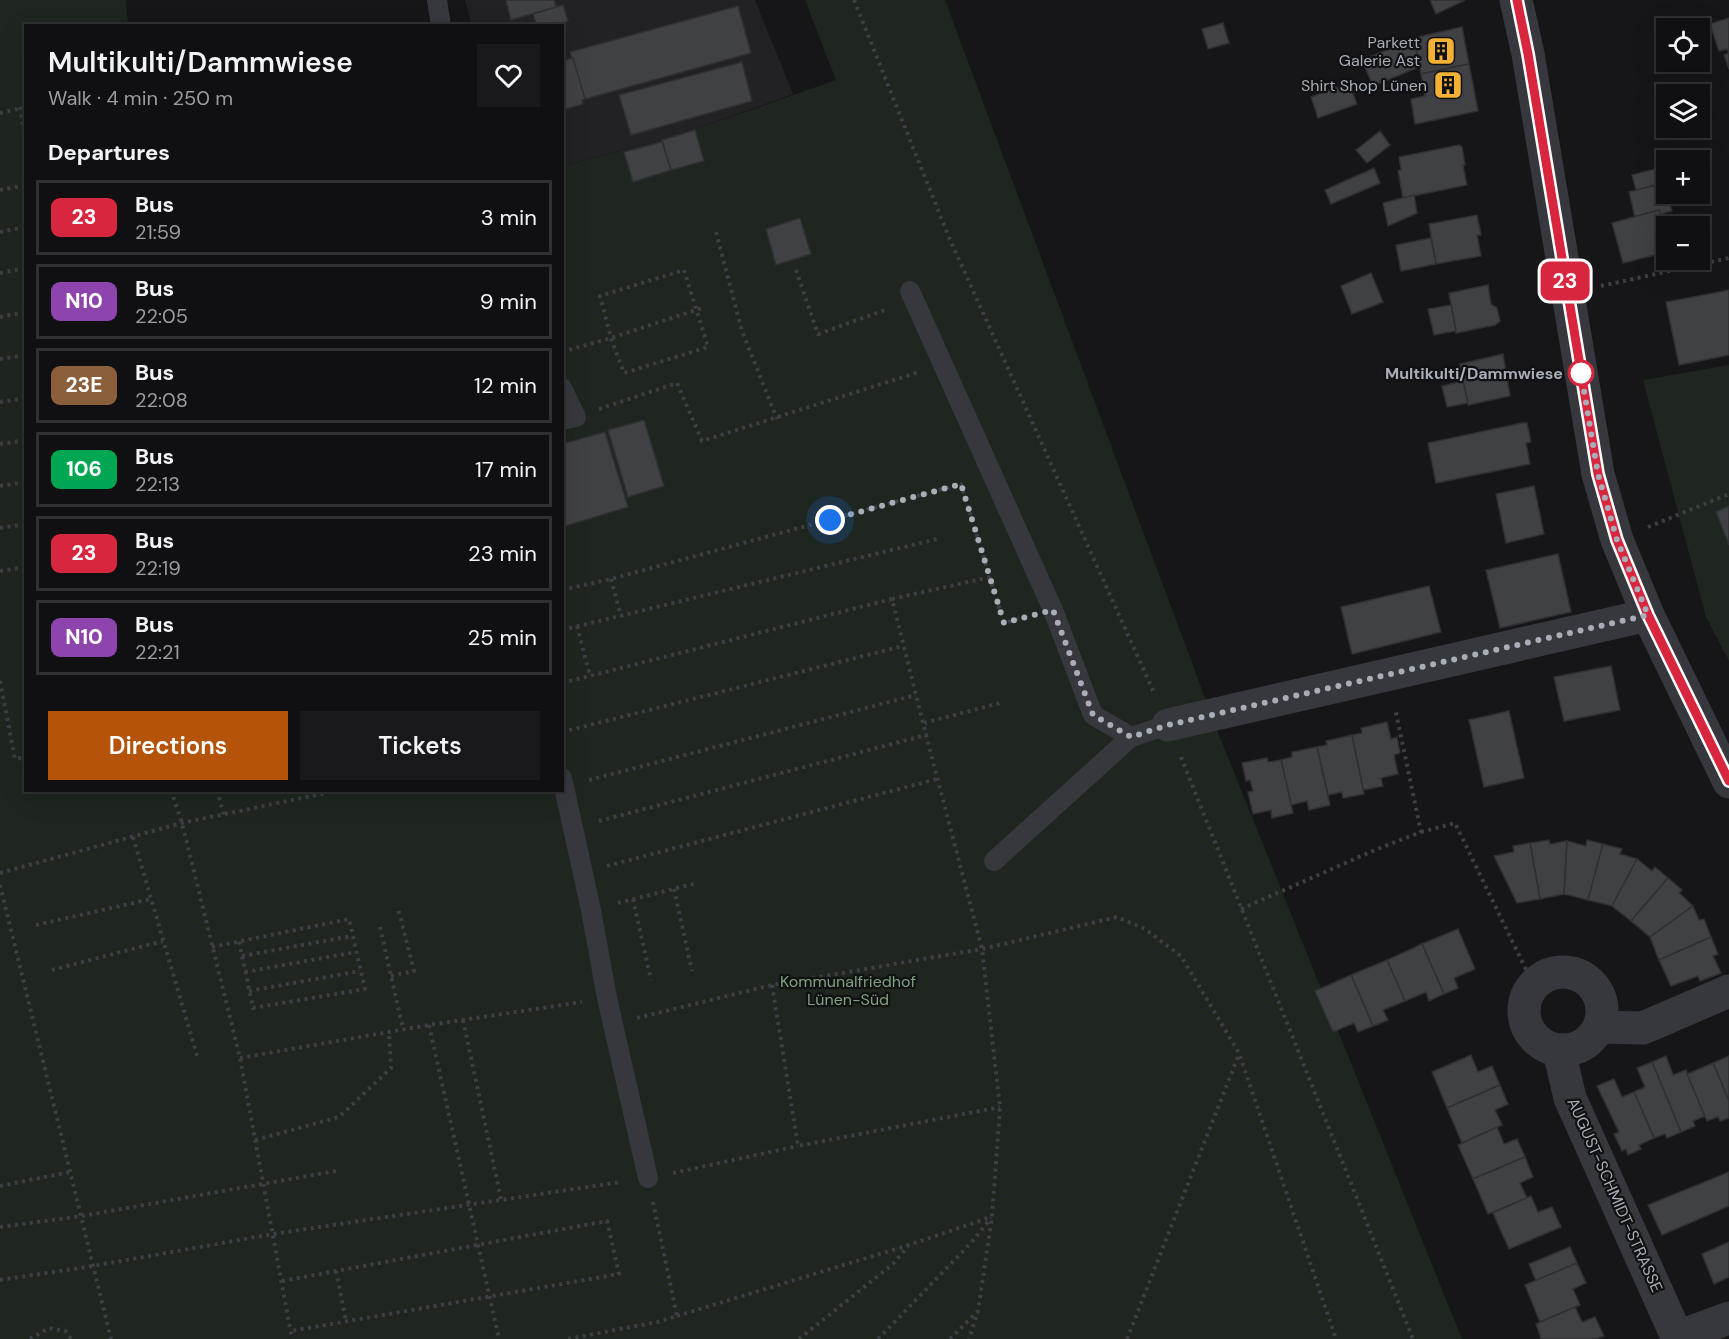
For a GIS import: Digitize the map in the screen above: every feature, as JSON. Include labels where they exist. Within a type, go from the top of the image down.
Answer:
[{"type":"street","points":[[1516,0],[1528,54],[1598,474],[1617,540],[1648,615],[1729,782]]},
{"type":"street","points":[[1168,725],[1648,615]]},
{"type":"street","points":[[1562,971],[1577,974],[1590,983],[1599,996],[1602,1012],[1599,1027],[1593,1038],[1583,1046],[1571,1050],[1559,1051],[1542,1046],[1530,1033],[1523,1017],[1524,999],[1533,984],[1546,975],[1562,971]]},
{"type":"street","points":[[1599,1027],[1643,1028],[1729,991]]},
{"type":"street","name":"AUGUST-SCHMIDT-STRASSE","points":[[1559,1051],[1570,1098],[1678,1338],[1729,1318]]},
{"type":"lane","points":[[437,0],[441,24]]},
{"type":"lane","points":[[910,291],[1053,610],[1093,715],[1131,737]]},
{"type":"lane","points":[[564,397],[569,419]]},
{"type":"lane","points":[[993,861],[1131,737],[1168,725]]},
{"type":"lane","points":[[564,787],[591,910],[607,998],[648,1178]]},
{"type":"path","points":[[854,0],[948,235],[1168,725],[1413,1339]]},
{"type":"path","points":[[0,114],[24,107]]},
{"type":"path","points":[[20,108],[24,133]]},
{"type":"path","points":[[0,190],[24,185]]},
{"type":"path","points":[[0,232],[24,227]]},
{"type":"path","points":[[716,232],[742,331],[777,419]]},
{"type":"path","points":[[1567,293],[1729,258]]},
{"type":"path","points":[[0,273],[24,268]]},
{"type":"path","points":[[684,270],[708,347],[624,373],[611,338],[600,296],[684,270]]},
{"type":"path","points":[[796,270],[818,334],[888,309]]},
{"type":"path","points":[[564,351],[705,307]]},
{"type":"path","points":[[0,317],[24,312]]},
{"type":"path","points":[[0,359],[24,355]]},
{"type":"path","points":[[569,419],[677,383],[702,441],[942,365]]},
{"type":"path","points":[[0,402],[24,398]]},
{"type":"path","points":[[0,444],[24,440]]},
{"type":"path","points":[[0,486],[24,482]]},
{"type":"path","points":[[564,590],[611,579],[961,484],[1004,623],[1053,610]]},
{"type":"path","points":[[1617,540],[1729,494]]},
{"type":"path","points":[[0,528],[24,524]]},
{"type":"path","points":[[564,629],[941,538]]},
{"type":"path","points":[[0,571],[24,567]]},
{"type":"path","points":[[564,682],[891,599],[990,577]]},
{"type":"path","points":[[611,579],[621,616]]},
{"type":"path","points":[[891,599],[982,949],[1000,1107],[992,1217],[978,1311],[969,1339]]},
{"type":"path","points":[[577,626],[590,676]]},
{"type":"path","points":[[564,731],[903,646]]},
{"type":"path","points":[[1388,674],[1421,832]]},
{"type":"path","points":[[0,681],[15,759],[24,757]]},
{"type":"path","points":[[564,782],[916,695]]},
{"type":"path","points":[[924,723],[1000,703]]},
{"type":"path","points":[[573,828],[926,735]]},
{"type":"path","points":[[583,872],[937,779]]},
{"type":"path","points":[[172,792],[182,824],[240,1058],[292,1339]]},
{"type":"path","points":[[218,792],[224,815]]},
{"type":"path","points":[[0,873],[182,824],[331,792]]},
{"type":"path","points":[[1241,909],[1375,850],[1421,832],[1455,823],[1533,984]]},
{"type":"path","points":[[133,837],[198,1059]]},
{"type":"path","points":[[591,910],[696,883]]},
{"type":"path","points":[[0,885],[111,1339]]},
{"type":"path","points":[[674,889],[692,971]]},
{"type":"path","points":[[36,926],[151,898]]},
{"type":"path","points":[[633,899],[651,980]]},
{"type":"path","points":[[391,976],[414,971],[398,908]]},
{"type":"path","points":[[613,1024],[771,985],[982,949],[1118,917],[1145,929],[1181,956],[1239,1053],[1336,1339]]},
{"type":"path","points":[[212,947],[239,941],[349,919],[365,989],[253,1008],[239,941]]},
{"type":"path","points":[[380,927],[402,1029]]},
{"type":"path","points":[[242,956],[352,936]]},
{"type":"path","points":[[52,970],[163,941]]},
{"type":"path","points":[[245,972],[356,952]]},
{"type":"path","points":[[249,991],[360,971]]},
{"type":"path","points":[[771,985],[798,1146]]},
{"type":"path","points":[[240,1058],[402,1029],[607,998]]},
{"type":"path","points":[[463,1020],[501,1199]]},
{"type":"path","points":[[429,1025],[499,1339]]},
{"type":"path","points":[[255,1140],[339,1117],[391,1068],[389,1032]]},
{"type":"path","points":[[1127,1339],[1239,1053]]},
{"type":"path","points":[[0,1280],[273,1234],[648,1178],[1000,1107]]},
{"type":"path","points":[[0,1227],[82,1216],[336,1171]]},
{"type":"path","points":[[0,1186],[70,1172]]},
{"type":"path","points":[[648,1178],[677,1316]]},
{"type":"path","points":[[568,1339],[657,1322],[909,1245],[992,1217]]},
{"type":"path","points":[[878,1339],[971,1243],[992,1217]]},
{"type":"path","points":[[282,1281],[607,1221],[619,1274],[291,1330]]},
{"type":"path","points":[[799,1339],[893,1264],[909,1245]]},
{"type":"path","points":[[336,1271],[346,1321]]},
{"type":"path","points":[[950,1339],[978,1311]]},
{"type":"path","points":[[30,1339],[49,1328],[64,1331],[70,1339]]},
{"type":"shaded area","points":[[465,0],[755,0],[793,94],[676,136],[567,165],[564,155],[564,24],[472,24]]},
{"type":"green space","name":"Kommunalfriedhof Lünen-Süd","points":[[0,0],[126,0],[128,24],[24,24],[24,792],[564,792],[564,152],[568,165],[676,136],[836,80],[805,0],[945,0],[1217,730],[1462,1339],[0,1339]]},
{"type":"green space","points":[[1729,365],[1729,661],[1706,617],[1643,380]]},
{"type":"building","points":[[506,0],[554,0],[556,7],[511,20]]},
{"type":"building","points":[[1430,0],[1465,0],[1436,14]]},
{"type":"building","points":[[563,5],[568,21],[559,24],[536,24],[533,14]]},
{"type":"building","points":[[738,6],[751,53],[585,99],[570,52]]},
{"type":"building","points":[[1729,18],[1729,53],[1727,49],[1719,51],[1710,24]]},
{"type":"building","points":[[1223,23],[1229,43],[1208,49],[1202,29]]},
{"type":"building","name":"Parkett Galerie Ast","points":[[1462,27],[1469,64],[1421,74],[1414,38]]},
{"type":"building","points":[[1414,39],[1419,67],[1373,86],[1362,60]]},
{"type":"building","points":[[1729,53],[1729,69],[1724,55]]},
{"type":"building","points":[[573,58],[585,99],[582,100],[583,104],[564,109],[564,60]]},
{"type":"building","points":[[742,62],[752,101],[631,135],[619,95]]},
{"type":"building","name":"Shirt Shop Lünen","points":[[1469,64],[1478,111],[1415,124],[1411,99],[1425,96],[1421,74]]},
{"type":"building","points":[[1349,83],[1357,104],[1318,118],[1311,97]]},
{"type":"building","points":[[695,130],[704,161],[671,170],[662,140]]},
{"type":"building","points":[[1380,131],[1390,145],[1367,163],[1356,150]]},
{"type":"building","points":[[662,142],[671,170],[633,182],[624,152]]},
{"type":"building","points":[[1459,145],[1462,147],[1467,185],[1403,198],[1398,171],[1401,170],[1399,157]]},
{"type":"building","points":[[1374,168],[1380,183],[1331,204],[1325,190]]},
{"type":"building","points":[[1656,169],[1656,185],[1636,190],[1632,175]]},
{"type":"building","points":[[1656,185],[1656,204],[1670,204],[1672,211],[1660,214],[1659,210],[1635,217],[1629,192]]},
{"type":"building","points":[[1414,195],[1417,213],[1388,226],[1383,203]]},
{"type":"building","points":[[1659,210],[1661,216],[1656,216],[1656,255],[1623,263],[1612,223]]},
{"type":"building","points":[[1477,215],[1481,235],[1477,235],[1481,256],[1436,264],[1429,224]]},
{"type":"building","points":[[800,218],[811,254],[776,265],[766,229]]},
{"type":"building","points":[[1431,238],[1436,264],[1401,271],[1396,245]]},
{"type":"building","points":[[1371,273],[1383,302],[1352,314],[1341,286]]},
{"type":"building","points":[[1488,285],[1491,304],[1497,308],[1500,321],[1495,325],[1456,333],[1449,293]]},
{"type":"building","points":[[1729,290],[1729,355],[1679,365],[1666,302]]},
{"type":"building","points":[[1451,305],[1456,331],[1434,335],[1428,309]]},
{"type":"building","points":[[1503,354],[1510,396],[1468,405],[1460,364]]},
{"type":"building","points":[[1463,381],[1468,403],[1447,407],[1442,386]]},
{"type":"building","points":[[644,420],[664,486],[628,497],[608,430]]},
{"type":"building","points":[[1527,423],[1531,442],[1526,443],[1530,464],[1436,483],[1428,443]]},
{"type":"building","points":[[605,432],[628,507],[564,526],[564,443]]},
{"type":"building","points":[[1534,486],[1544,534],[1506,543],[1496,494]]},
{"type":"building","points":[[1729,506],[1729,545],[1716,512]]},
{"type":"building","points":[[1558,554],[1571,612],[1500,628],[1486,570]]},
{"type":"building","points":[[1429,586],[1441,632],[1352,654],[1341,607]]},
{"type":"building","points":[[1611,666],[1620,710],[1564,721],[1554,677]]},
{"type":"building","points":[[1509,711],[1524,778],[1484,787],[1469,720]]},
{"type":"building","points":[[1387,722],[1391,739],[1397,737],[1400,753],[1394,755],[1398,774],[1381,778],[1383,786],[1363,790],[1352,735],[1362,733],[1361,728]]},
{"type":"building","points":[[1352,735],[1364,794],[1343,798],[1342,792],[1328,795],[1317,747],[1327,745],[1326,741]]},
{"type":"building","points":[[1317,747],[1330,805],[1309,810],[1307,801],[1291,805],[1281,760],[1292,757],[1292,752]]},
{"type":"building","points":[[1267,758],[1268,762],[1281,760],[1293,813],[1272,818],[1271,810],[1253,814],[1248,792],[1253,791],[1250,780],[1246,781],[1242,763]]},
{"type":"building","points":[[1549,840],[1550,844],[1567,841],[1564,894],[1540,899],[1530,843]]},
{"type":"building","points":[[1587,840],[1603,844],[1588,900],[1564,894],[1567,841],[1586,846]]},
{"type":"building","points":[[1530,843],[1540,899],[1517,903],[1494,856],[1514,852],[1513,846]]},
{"type":"building","points":[[1603,844],[1622,849],[1620,854],[1637,859],[1612,906],[1588,900]]},
{"type":"building","points":[[1637,859],[1652,871],[1655,867],[1668,878],[1631,921],[1612,906]]},
{"type":"building","points":[[1668,878],[1682,890],[1679,893],[1693,906],[1650,937],[1631,921]]},
{"type":"building","points":[[1693,906],[1699,920],[1704,919],[1711,937],[1659,960],[1650,937]]},
{"type":"building","points":[[1458,929],[1475,969],[1454,978],[1458,988],[1444,994],[1422,944]]},
{"type":"building","points":[[1711,937],[1718,954],[1713,956],[1721,973],[1700,981],[1698,976],[1671,986],[1659,960]]},
{"type":"building","points":[[1422,944],[1444,994],[1429,1001],[1426,992],[1405,1001],[1387,960]]},
{"type":"building","points":[[1387,960],[1405,1001],[1383,1010],[1388,1020],[1373,1026],[1351,975]]},
{"type":"building","points":[[1351,975],[1373,1026],[1358,1032],[1354,1023],[1333,1032],[1315,991]]},
{"type":"building","points":[[1471,1055],[1478,1072],[1492,1066],[1500,1085],[1447,1108],[1432,1072]]},
{"type":"building","points":[[1666,1056],[1673,1075],[1686,1070],[1705,1116],[1693,1121],[1695,1126],[1681,1132],[1652,1062]]},
{"type":"building","points":[[1729,1056],[1729,1101],[1713,1063]]},
{"type":"building","points":[[1652,1062],[1681,1132],[1667,1138],[1665,1134],[1654,1138],[1634,1092],[1645,1087],[1637,1068]]},
{"type":"building","points":[[1713,1063],[1729,1101],[1729,1118],[1720,1121],[1718,1117],[1707,1121],[1687,1074]]},
{"type":"building","points":[[1614,1079],[1622,1097],[1634,1092],[1654,1138],[1639,1145],[1641,1149],[1628,1155],[1626,1149],[1622,1151],[1614,1134],[1619,1132],[1597,1086]]},
{"type":"building","points":[[1500,1085],[1508,1104],[1495,1110],[1502,1125],[1462,1143],[1447,1108]]},
{"type":"building","points":[[1497,1127],[1504,1144],[1517,1139],[1525,1157],[1473,1179],[1458,1145]]},
{"type":"building","points":[[1525,1157],[1533,1177],[1520,1183],[1527,1198],[1488,1214],[1473,1179]]},
{"type":"building","points":[[1729,1172],[1729,1206],[1662,1235],[1648,1205]]},
{"type":"building","points":[[1531,1196],[1538,1212],[1552,1207],[1561,1227],[1509,1249],[1493,1213]]},
{"type":"building","points":[[1729,1242],[1729,1277],[1714,1284],[1702,1254]]},
{"type":"building","points":[[1570,1247],[1577,1263],[1536,1281],[1529,1264]]},
{"type":"building","points":[[1577,1263],[1586,1283],[1573,1289],[1580,1305],[1540,1322],[1525,1285]]},
{"type":"building","points":[[1575,1307],[1582,1322],[1595,1317],[1604,1336],[1596,1339],[1541,1339],[1536,1324]]},
{"type":"bus line","name":"23","points":[[1517,0],[1598,474],[1617,540],[1648,615],[1729,781]]},
{"type":"place","name":"Parkett Galerie Ast","points":[[1441,51]]},
{"type":"place","name":"Shirt Shop Lünen","points":[[1448,85]]},
{"type":"place","name":"Multikulti/Dammwiese","points":[[1581,373]]},
{"type":"route","points":[[830,520],[961,484],[1004,623],[1053,610],[1093,715],[1131,737],[1168,725],[1648,615],[1617,540],[1598,474],[1581,373]]}]
